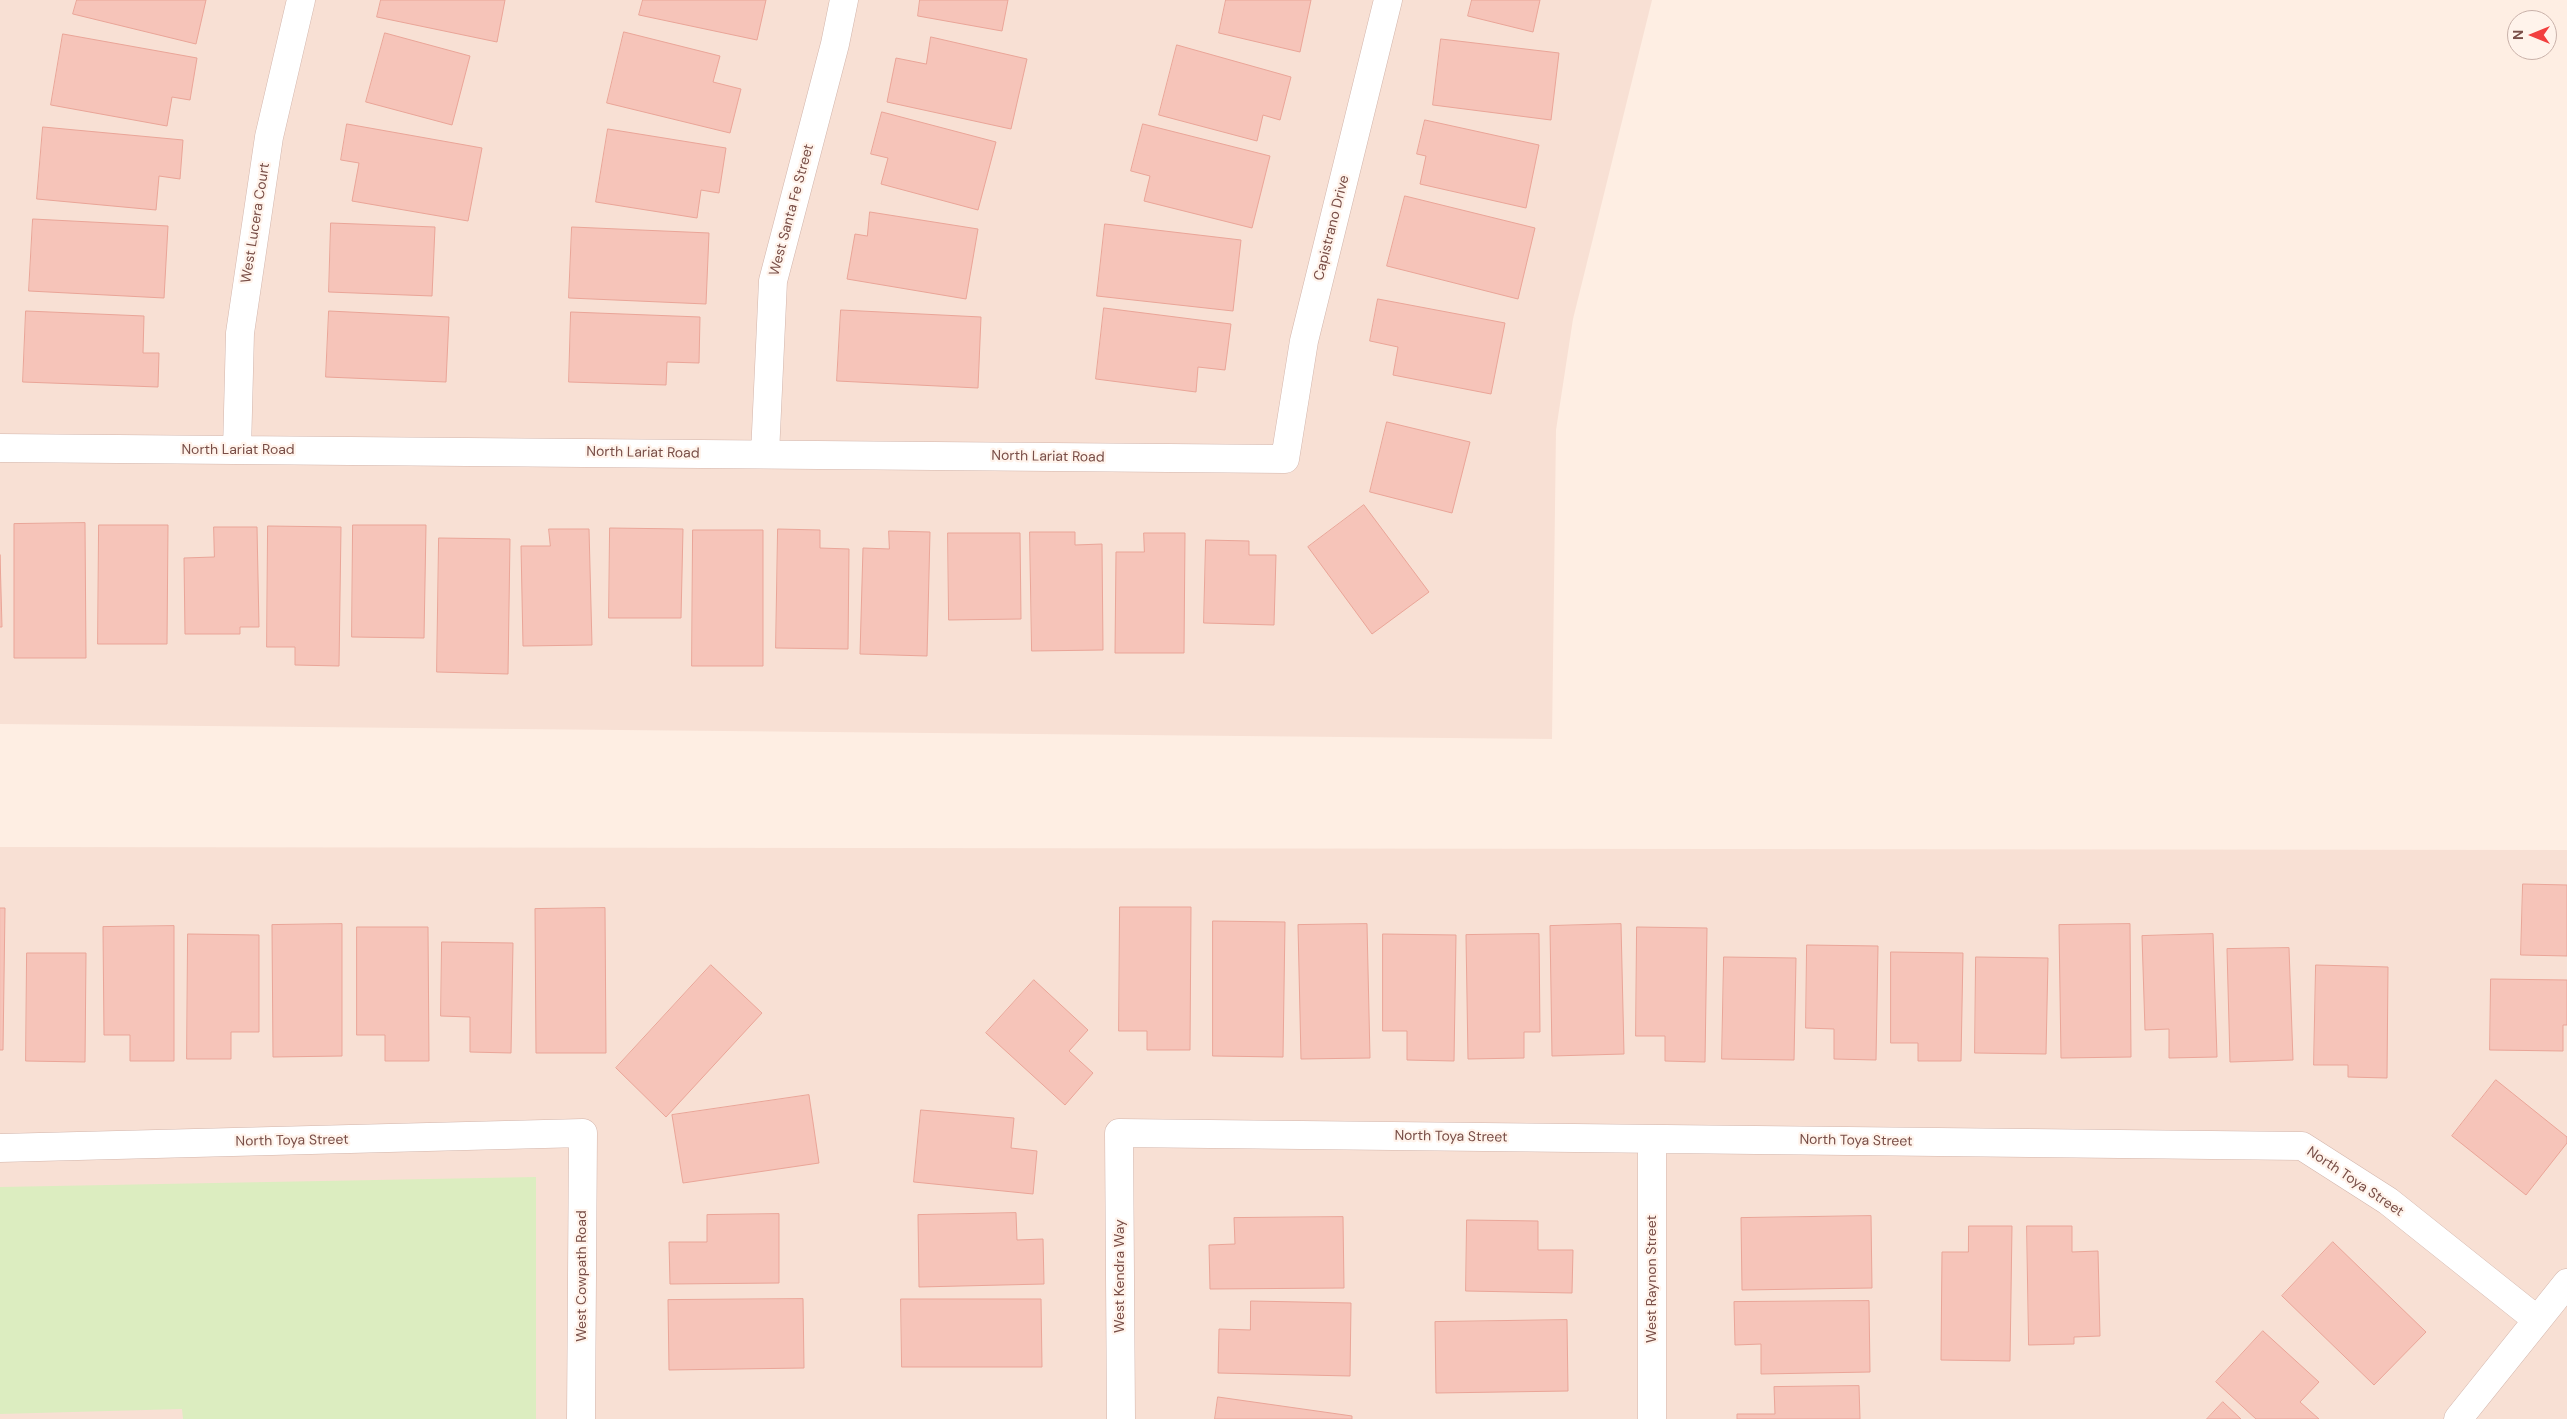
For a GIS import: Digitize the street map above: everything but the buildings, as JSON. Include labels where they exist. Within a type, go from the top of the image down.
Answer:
[{"type":"street","name":"West Lucera Court","points":[[237,450],[240,333],[269,137],[301,0]]},
{"type":"street","name":"West Santa Fe Street","points":[[765,454],[773,281],[835,44],[844,0]]},
{"type":"street","name":"Capistrano Drive","points":[[1285,459],[1304,341],[1388,0]]},
{"type":"street","name":"North Lariat Road","points":[[0,448],[1285,459]]},
{"type":"street","name":"North Toya Street","points":[[0,1148],[583,1133]]},
{"type":"street","name":"West Cowpath Road","points":[[582,1419],[583,1133]]},
{"type":"street","name":"North Toya Street","points":[[1119,1133],[2302,1146],[2388,1201],[2536,1319]]},
{"type":"street","name":"West Kendra Way","points":[[1119,1133],[1121,1419]]},
{"type":"street","name":"West Raynon Street","points":[[1652,1139],[1652,1419]]},
{"type":"street","points":[[2458,1419],[2567,1282]]},
{"type":"shaded area","points":[[0,0],[1652,0],[1573,319],[1556,430],[1552,739],[0,724]]},
{"type":"shaded area","points":[[0,847],[2567,850],[2567,1419],[0,1419]]},
{"type":"green space","points":[[536,1177],[536,1419],[183,1419],[182,1409],[0,1414],[0,1187]]}]
